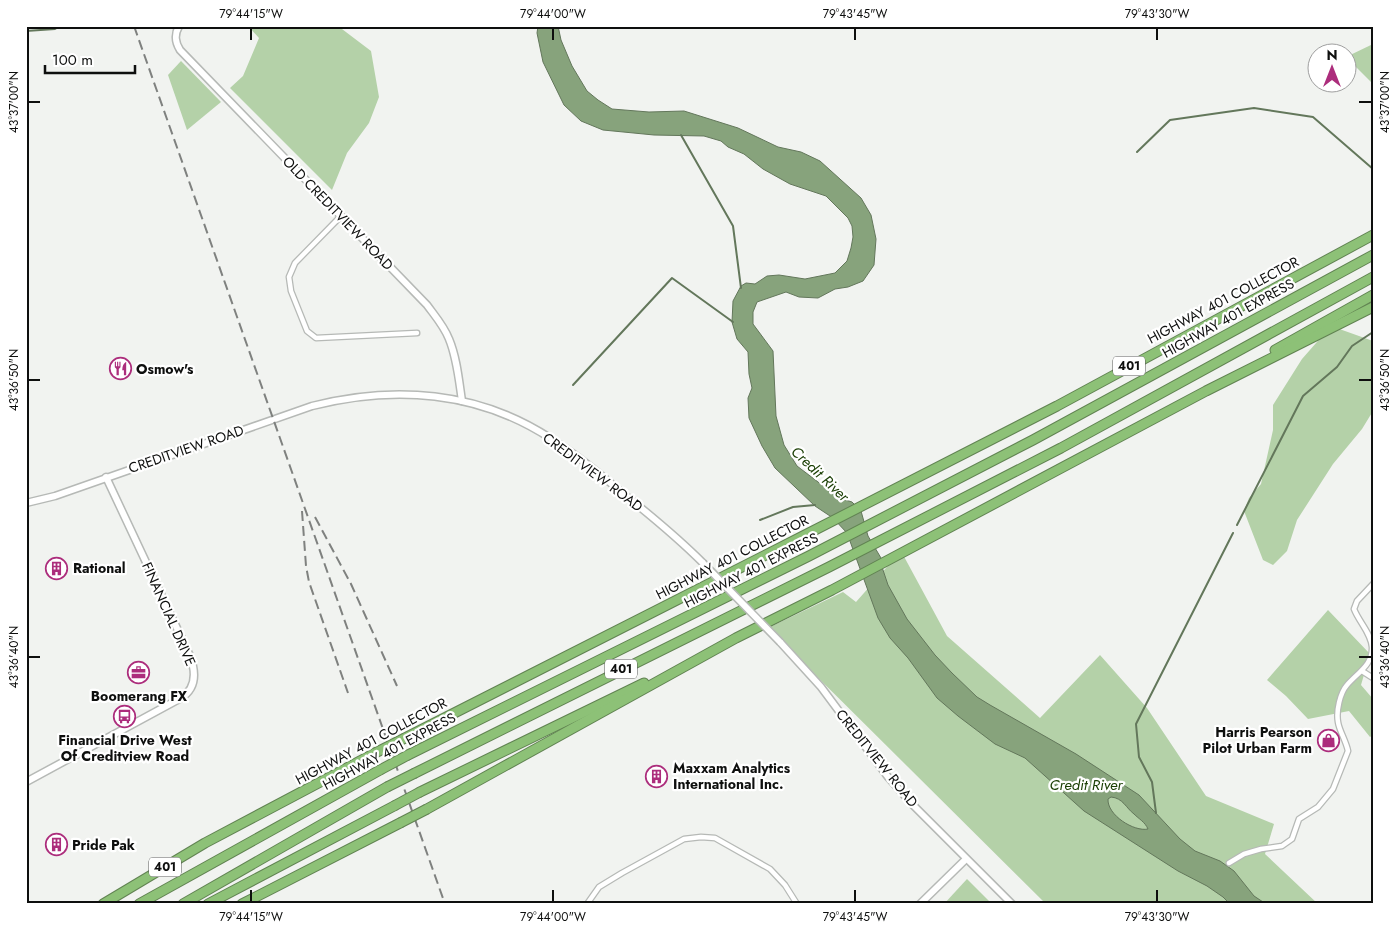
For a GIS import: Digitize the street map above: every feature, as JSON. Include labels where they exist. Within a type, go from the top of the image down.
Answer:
[{"type":"highway","name":"HIGHWAY 401 COLLECTOR","points":[[103,904],[206,844],[376,753],[1057,406],[1373,235]]},
{"type":"highway","name":"HIGHWAY 401 EXPRESS","points":[[139,904],[408,755],[820,550],[1033,440],[1373,255]]},
{"type":"highway","name":"401","points":[[183,904],[387,787],[829,567],[1061,448],[1373,277]]},
{"type":"highway","points":[[1206,391],[1373,295]]},
{"type":"highway","name":"401","points":[[242,904],[427,810],[736,638],[832,590],[1206,391],[1373,307]]},
{"type":"highway","points":[[208,904],[420,792],[736,638]]},
{"type":"main road","name":"OLD CREDITVIEW ROAD","points":[[179,26],[176,34],[176,44],[191,62],[427,305],[441,323],[455,358],[462,401]]},
{"type":"main road","name":"CREDITVIEW ROAD","points":[[26,503],[55,496],[312,406],[341,398],[394,393],[421,394],[462,401],[498,412],[550,438],[598,473],[660,523],[703,563],[821,687],[888,777],[913,805],[1012,904]]},
{"type":"main road","name":"FINANCIAL DRIVE","points":[[26,782],[181,698],[191,689],[194,681],[195,671],[190,656],[106,477]]},
{"type":"main road","points":[[920,904],[966,859]]},
{"type":"street","points":[[341,216],[294,263],[289,277],[291,290],[307,331],[316,338],[416,333]]},
{"type":"street","points":[[1229,863],[1252,852],[1282,846],[1292,839],[1299,819],[1318,807],[1333,790],[1348,751],[1338,722],[1339,704],[1346,686],[1362,671],[1371,659],[1372,647],[1369,635],[1358,619],[1354,609],[1358,601],[1373,584]]},
{"type":"street","points":[[1362,671],[1373,678]]},
{"type":"street","points":[[587,904],[599,887],[622,873],[684,839],[708,837],[732,847],[770,869],[785,885],[797,904]]},
{"type":"shaded area","points":[[248,26],[338,26],[371,51],[379,97],[369,123],[347,153],[332,190],[230,88],[243,76],[259,38]]},
{"type":"shaded area","points":[[1373,44],[1373,84],[1356,67],[1356,52]]},
{"type":"shaded area","points":[[181,61],[221,102],[187,130],[168,75]]},
{"type":"shaded area","points":[[1331,326],[1373,341],[1373,411],[1362,429],[1333,464],[1297,520],[1287,551],[1273,565],[1263,560],[1244,511],[1249,498],[1261,484],[1273,430],[1273,405],[1302,359]]},
{"type":"shaded area","points":[[901,551],[947,636],[1040,718],[1100,655],[1147,708],[1206,796],[1274,824],[1265,854],[1318,904],[1046,904],[768,628],[843,592],[856,602]]},
{"type":"shaded area","points":[[1328,610],[1370,654],[1361,685],[1373,699],[1373,735],[1370,737],[1349,711],[1308,719],[1286,696],[1267,680]]},
{"type":"shaded area","points":[[967,879],[992,904],[944,904]]},
{"type":"water","name":"Credit River","points":[[538,26],[558,26],[561,40],[572,66],[587,91],[612,109],[649,112],[684,111],[738,128],[778,147],[801,152],[820,161],[861,198],[871,215],[876,239],[874,265],[863,281],[848,287],[835,289],[818,298],[799,297],[786,292],[757,302],[753,312],[753,324],[773,351],[776,416],[784,445],[797,466],[839,498],[852,502],[861,511],[868,536],[881,558],[881,564],[888,585],[907,619],[935,655],[977,697],[1076,754],[1139,795],[1180,839],[1195,851],[1220,861],[1234,871],[1254,896],[1266,904],[1230,904],[1207,886],[1178,871],[1084,811],[1025,758],[995,744],[937,698],[908,658],[890,638],[878,618],[847,533],[833,518],[815,506],[775,468],[749,418],[748,398],[752,388],[748,352],[737,339],[732,322],[733,301],[741,286],[746,283],[755,284],[767,276],[779,275],[805,279],[835,273],[847,261],[851,248],[852,226],[848,218],[826,196],[790,184],[763,169],[744,154],[728,147],[721,141],[704,136],[654,135],[603,130],[581,121],[564,105],[543,62],[537,33]],"holes":[[[1111,797],[1119,799],[1144,822],[1148,829],[1136,828],[1122,821],[1109,805],[1108,799]]]},
{"type":"waterway","points":[[26,31],[55,29],[60,26]]},
{"type":"waterway","points":[[1137,152],[1170,120],[1254,108],[1313,117],[1373,169]]},
{"type":"waterway","name":"Credit River","points":[[681,135],[733,226],[741,288]]},
{"type":"waterway","points":[[573,385],[672,278],[733,322]]},
{"type":"waterway","points":[[1237,525],[1303,396],[1337,367],[1352,346],[1373,332]]},
{"type":"waterway","points":[[760,520],[793,507],[815,505]]},
{"type":"waterway","points":[[1156,813],[1152,782],[1139,757],[1136,724],[1233,533]]},
{"type":"railway","points":[[134,26],[445,904]]},
{"type":"railway","points":[[302,511],[309,582],[348,693]]},
{"type":"railway","points":[[315,517],[351,584],[397,686]]},
{"type":"place","name":"Osmow's","points":[[120,369]]},
{"type":"place","name":"Rational","points":[[57,568]]},
{"type":"place","name":"Boomerang FX","points":[[139,673]]},
{"type":"place","name":"Financial Drive West Of Creditview Road","points":[[125,717]]},
{"type":"place","name":"Harris Pearson Pilot Urban Farm","points":[[1328,740]]},
{"type":"place","name":"Maxxam Analytics International Inc.","points":[[657,776]]},
{"type":"place","name":"Pride Pak","points":[[56,845]]}]
